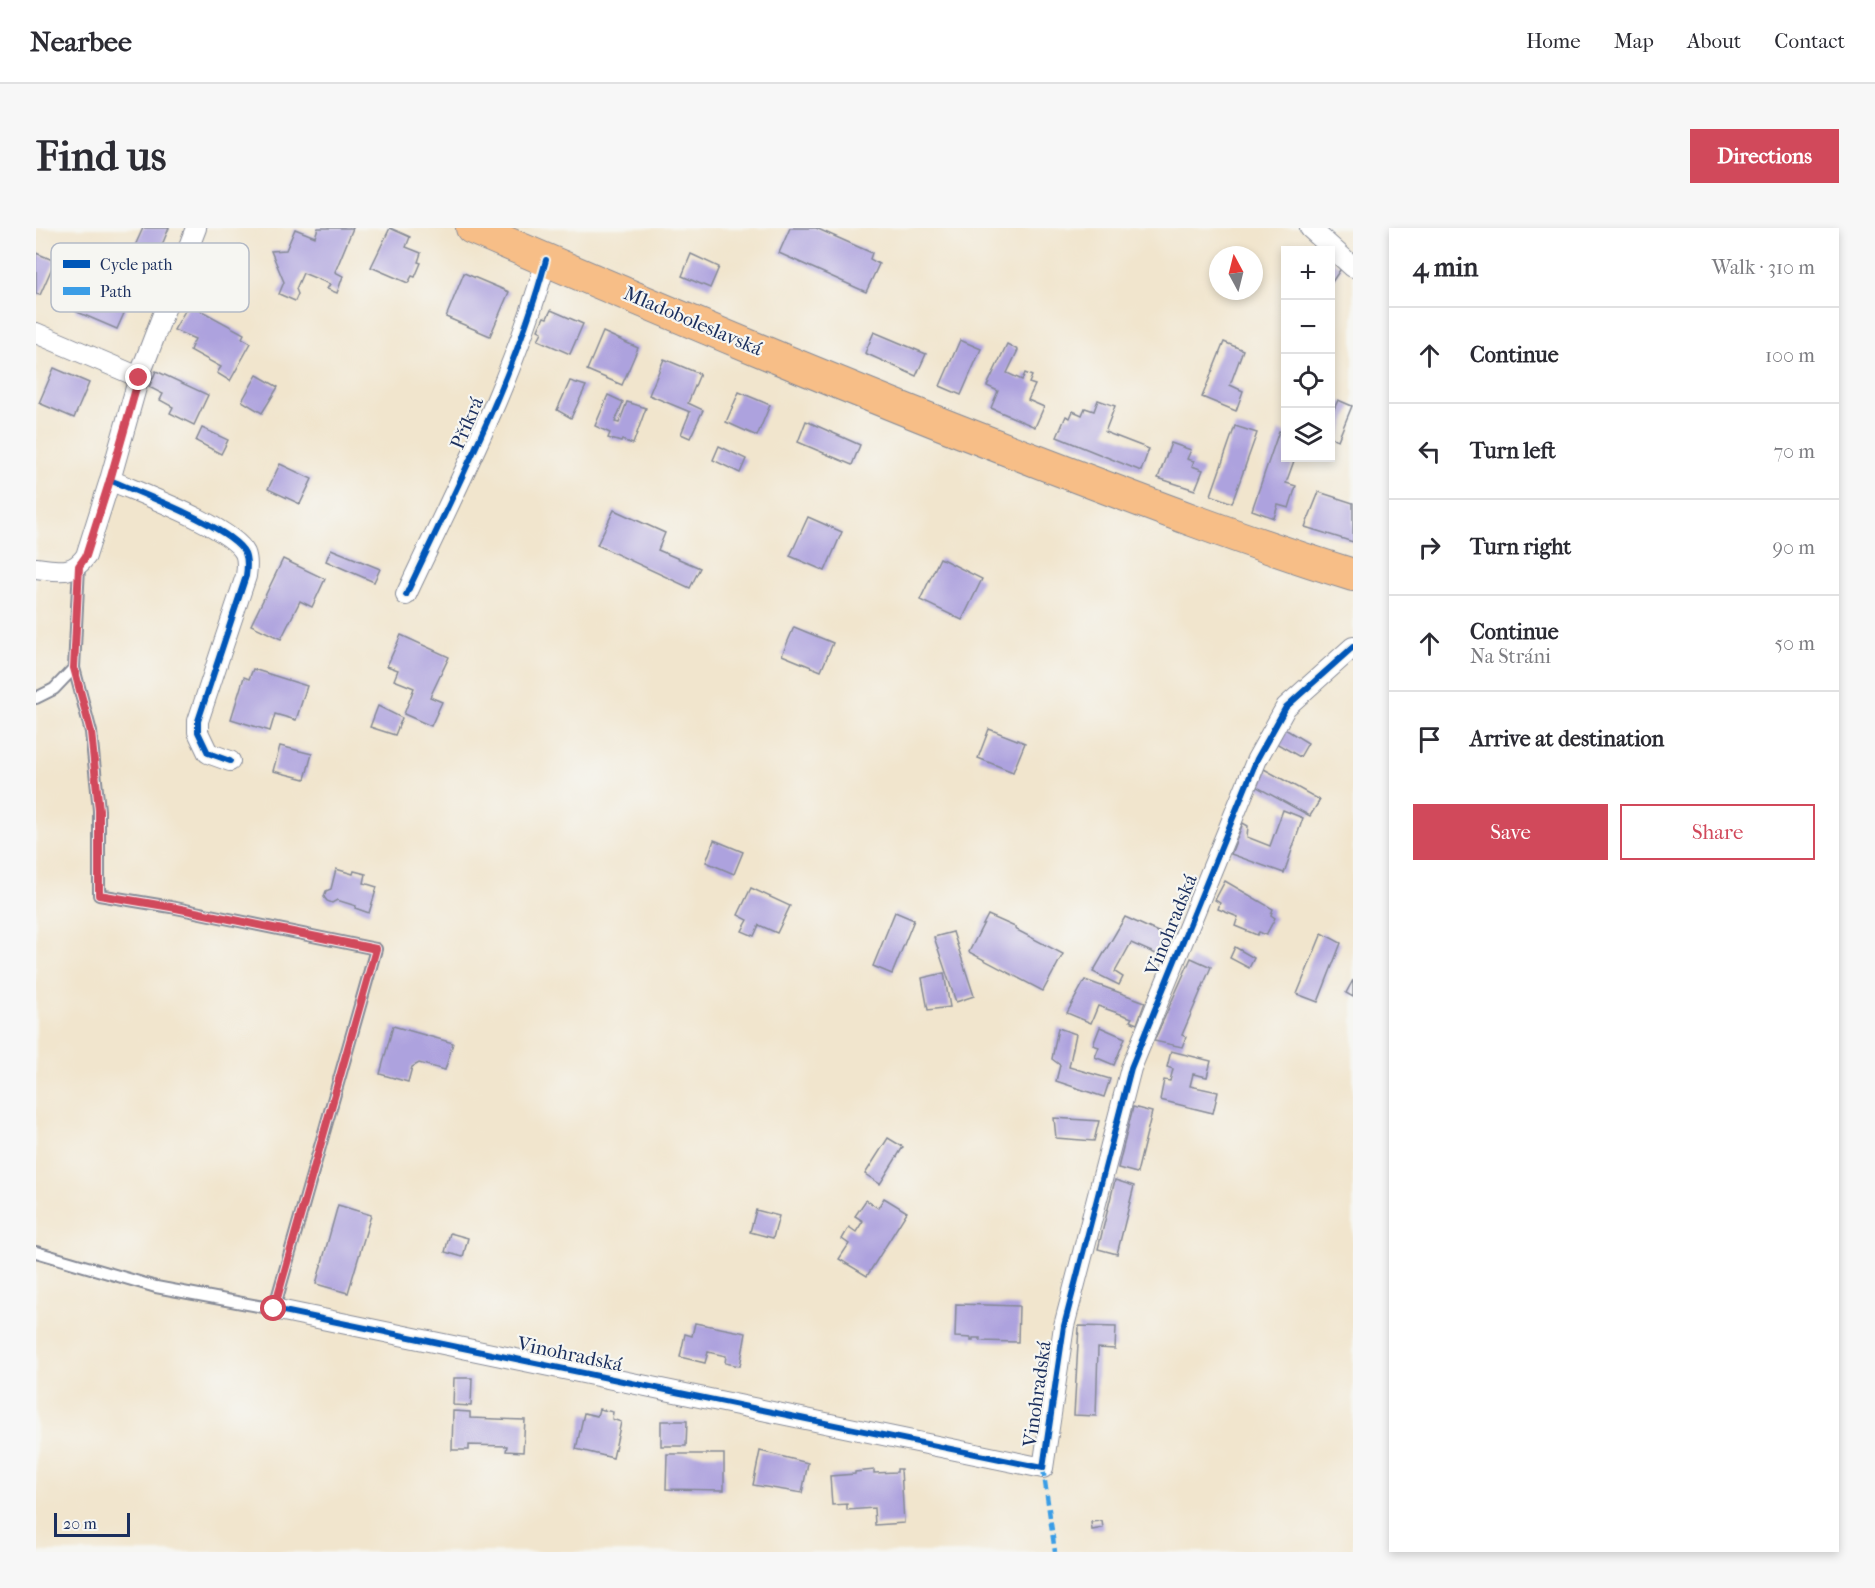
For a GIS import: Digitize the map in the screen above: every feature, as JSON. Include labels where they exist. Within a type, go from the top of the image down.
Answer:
[{"type":"main road","name":"Mladoboleslavská","points":[[472,228],[913,414],[1110,490],[1353,575]]},
{"type":"street","points":[[190,243],[196,228]]},
{"type":"street","points":[[1310,228],[1353,267]]},
{"type":"street","name":"Příkrá","points":[[406,595],[467,466],[510,366],[539,287],[546,260]]},
{"type":"street","points":[[36,568],[67,570],[79,566],[86,556],[139,378],[164,312]]},
{"type":"street","points":[[36,333],[139,378]]},
{"type":"street","points":[[110,480],[216,527],[237,542],[246,555],[246,576],[198,721],[198,732],[208,753],[230,761]]},
{"type":"street","name":"Vinohradská","points":[[274,1309],[1043,1468],[1064,1326],[1131,1068],[1257,759],[1286,707],[1353,647]]},
{"type":"lane","points":[[36,1252],[156,1287],[274,1309],[376,949],[171,907],[99,895],[99,810],[91,732],[74,668],[79,566]]},
{"type":"lane","points":[[36,698],[54,689],[74,668]]},
{"type":"building","points":[[143,228],[169,228],[163,243],[136,243]]},
{"type":"building","points":[[318,228],[353,228],[335,272],[343,276],[337,293],[327,289],[330,284],[303,273],[296,289],[298,294],[295,301],[279,294],[284,282],[271,251],[286,250],[295,229],[315,237]]},
{"type":"building","points":[[390,228],[410,237],[406,247],[421,253],[418,262],[421,263],[415,277],[412,276],[408,283],[371,267]]},
{"type":"building","points":[[790,228],[816,228],[872,253],[870,259],[879,264],[866,292],[779,253]]},
{"type":"building","points":[[36,253],[51,259],[51,270],[40,295],[36,294]]},
{"type":"building","points":[[691,254],[719,267],[710,288],[682,276]]},
{"type":"building","points":[[1335,263],[1342,267],[1335,278]]},
{"type":"building","points":[[464,273],[509,292],[490,336],[446,317]]},
{"type":"building","points":[[551,310],[583,324],[570,354],[538,340],[542,332],[538,330],[544,317],[547,318]]},
{"type":"building","points":[[77,312],[125,312],[117,329]]},
{"type":"building","points":[[184,312],[204,312],[244,334],[242,338],[251,343],[230,381],[217,373],[221,367],[190,350],[195,339],[174,330]]},
{"type":"building","points":[[603,332],[638,348],[622,385],[587,370]]},
{"type":"building","points":[[874,332],[926,354],[916,376],[865,353]]},
{"type":"building","points":[[960,340],[981,349],[961,395],[940,386]]},
{"type":"building","points":[[1224,342],[1243,350],[1230,385],[1243,391],[1236,411],[1202,397]]},
{"type":"building","points":[[1007,344],[1018,350],[1007,373],[1022,380],[1025,373],[1032,376],[1029,383],[1035,385],[1028,400],[1044,407],[1035,427],[991,408],[998,391],[987,386]]},
{"type":"building","points":[[664,359],[700,374],[688,403],[703,410],[690,438],[681,434],[690,412],[649,395]]},
{"type":"building","points":[[54,368],[89,383],[74,418],[39,403]]},
{"type":"building","points":[[156,371],[208,395],[194,425],[170,413],[173,407],[160,400],[163,394],[149,387]]},
{"type":"building","points":[[257,375],[278,387],[262,413],[242,401]]},
{"type":"building","points":[[570,381],[586,386],[571,418],[557,410]]},
{"type":"building","points":[[739,392],[770,405],[757,436],[726,422]]},
{"type":"building","points":[[608,395],[623,402],[615,422],[619,423],[627,402],[646,408],[633,444],[608,438],[610,433],[595,426]]},
{"type":"building","points":[[1098,400],[1115,406],[1105,432],[1149,449],[1141,471],[1057,437],[1066,416],[1070,418],[1073,411],[1082,415],[1085,408],[1094,411]]},
{"type":"building","points":[[1338,400],[1352,406],[1338,440],[1335,439],[1335,407]]},
{"type":"building","points":[[806,421],[860,445],[852,465],[798,442]]},
{"type":"building","points":[[1235,426],[1257,433],[1232,503],[1211,495]]},
{"type":"building","points":[[202,428],[228,440],[221,454],[196,441]]},
{"type":"building","points":[[1279,431],[1281,432],[1281,462],[1294,462],[1286,483],[1296,486],[1289,508],[1278,505],[1274,518],[1252,510]]},
{"type":"building","points":[[1171,443],[1191,450],[1187,459],[1194,461],[1192,466],[1203,470],[1195,490],[1158,478]]},
{"type":"building","points":[[719,446],[746,459],[740,473],[713,460]]},
{"type":"building","points":[[280,464],[312,479],[300,504],[268,489]]},
{"type":"building","points":[[1319,492],[1353,503],[1353,542],[1305,527]]},
{"type":"building","points":[[614,510],[665,533],[658,550],[700,568],[690,588],[597,545]]},
{"type":"building","points":[[808,517],[842,532],[825,571],[790,556]]},
{"type":"building","points":[[331,549],[380,569],[374,582],[326,561]]},
{"type":"building","points":[[940,558],[982,579],[962,620],[920,600]]},
{"type":"building","points":[[283,559],[325,579],[312,607],[300,601],[281,639],[251,625]]},
{"type":"building","points":[[794,627],[833,643],[821,671],[782,655]]},
{"type":"building","points":[[401,635],[449,657],[430,697],[442,702],[431,726],[404,714],[414,688],[394,680],[398,670],[387,666]]},
{"type":"building","points":[[253,669],[307,686],[296,720],[275,714],[270,731],[231,719],[244,677],[249,679]]},
{"type":"building","points":[[378,706],[402,718],[395,735],[370,727]]},
{"type":"building","points":[[989,729],[1025,743],[1013,772],[978,758]]},
{"type":"building","points":[[1285,729],[1308,743],[1300,757],[1276,743]]},
{"type":"building","points":[[280,746],[312,754],[305,779],[273,771]]},
{"type":"building","points":[[1264,769],[1320,800],[1310,816],[1257,787]]},
{"type":"building","points":[[1283,810],[1303,818],[1284,873],[1231,854],[1243,823],[1248,826],[1247,837],[1270,846]]},
{"type":"building","points":[[714,840],[743,852],[734,874],[706,862]]},
{"type":"building","points":[[336,869],[353,874],[354,871],[366,874],[364,883],[377,887],[369,913],[337,900],[332,903],[324,897],[326,891],[331,889]]},
{"type":"building","points":[[1225,881],[1273,909],[1271,915],[1275,918],[1266,935],[1259,932],[1257,935],[1235,926],[1238,917],[1218,909],[1220,903],[1215,900]]},
{"type":"building","points":[[751,888],[790,906],[777,933],[759,925],[754,936],[742,931],[748,920],[738,915]]},
{"type":"building","points":[[895,912],[914,920],[892,974],[873,966]]},
{"type":"building","points":[[988,915],[1015,927],[1063,954],[1043,991],[969,952]]},
{"type":"building","points":[[1125,917],[1171,938],[1163,957],[1131,943],[1115,972],[1123,977],[1119,985],[1093,972]]},
{"type":"building","points":[[953,932],[974,996],[956,1002],[934,937]]},
{"type":"building","points":[[1322,933],[1341,943],[1318,1002],[1297,994]]},
{"type":"building","points":[[1235,947],[1254,958],[1249,968],[1230,958]]},
{"type":"building","points":[[1191,958],[1211,967],[1182,1035],[1186,1037],[1182,1047],[1154,1041]]},
{"type":"building","points":[[944,973],[950,1007],[928,1010],[922,978]]},
{"type":"building","points":[[1085,980],[1145,1002],[1137,1024],[1130,1021],[1132,1018],[1098,1006],[1091,1023],[1067,1013]]},
{"type":"building","points":[[1353,980],[1353,997],[1346,993]]},
{"type":"building","points":[[393,1026],[453,1043],[445,1070],[419,1063],[412,1067],[408,1082],[380,1074]]},
{"type":"building","points":[[1100,1027],[1125,1038],[1114,1065],[1095,1057],[1099,1047],[1093,1045]]},
{"type":"building","points":[[1058,1028],[1076,1034],[1069,1067],[1110,1079],[1104,1097],[1056,1081],[1060,1065],[1052,1059]]},
{"type":"building","points":[[1171,1051],[1211,1061],[1207,1077],[1193,1074],[1190,1086],[1218,1092],[1213,1113],[1160,1100],[1164,1080],[1170,1081],[1173,1069],[1167,1067]]},
{"type":"building","points":[[1133,1107],[1152,1112],[1137,1173],[1118,1168]]},
{"type":"building","points":[[1054,1118],[1099,1121],[1094,1141],[1056,1138]]},
{"type":"building","points":[[888,1138],[903,1147],[880,1184],[865,1174]]},
{"type":"building","points":[[1115,1180],[1134,1186],[1117,1254],[1098,1249]]},
{"type":"building","points":[[884,1198],[907,1212],[867,1276],[839,1259],[849,1244],[842,1239],[849,1227],[856,1232],[863,1221],[855,1216],[866,1200],[878,1208]]},
{"type":"building","points":[[338,1205],[371,1215],[348,1293],[316,1284]]},
{"type":"building","points":[[756,1210],[779,1216],[773,1238],[750,1232]]},
{"type":"building","points":[[450,1233],[468,1238],[463,1257],[445,1252]]},
{"type":"building","points":[[956,1304],[1019,1306],[1018,1342],[980,1341],[980,1338],[973,1338],[971,1341],[971,1338],[955,1337]]},
{"type":"building","points":[[695,1323],[746,1333],[740,1366],[725,1363],[726,1356],[708,1352],[705,1363],[680,1357],[685,1334],[692,1336]]},
{"type":"building","points":[[1079,1326],[1116,1327],[1115,1349],[1098,1348],[1096,1416],[1074,1415]]},
{"type":"building","points":[[454,1378],[472,1378],[471,1406],[453,1405]]},
{"type":"building","points":[[599,1409],[613,1412],[612,1419],[621,1422],[613,1458],[576,1449],[584,1413],[597,1416]]},
{"type":"building","points":[[453,1411],[470,1412],[470,1418],[525,1420],[523,1452],[506,1451],[507,1446],[469,1445],[469,1450],[452,1450]]},
{"type":"building","points":[[661,1421],[687,1421],[686,1446],[661,1446]]},
{"type":"building","points":[[760,1451],[808,1463],[802,1493],[753,1485]]},
{"type":"building","points":[[667,1454],[724,1454],[724,1490],[666,1489]]},
{"type":"building","points":[[897,1469],[901,1469],[904,1523],[875,1525],[874,1508],[847,1510],[847,1504],[832,1505],[830,1476],[874,1470],[874,1473],[897,1472]]},
{"type":"building","points":[[1102,1521],[1103,1528],[1092,1530],[1091,1522]]},
{"type":"marked path","points":[[1043,1468],[1055,1552]]},
{"type":"cycle path","points":[[406,595],[502,388],[546,260]]},
{"type":"cycle path","points":[[110,480],[204,522],[237,543],[245,553],[246,576],[198,721],[198,732],[208,753],[230,761]]},
{"type":"cycle path","points":[[274,1309],[1043,1468],[1064,1326],[1131,1068],[1257,759],[1286,707],[1353,647]]},
{"type":"route","points":[[139,378],[86,556],[79,566],[74,668],[91,732],[99,810],[99,895],[171,907],[376,949],[274,1309]]}]
